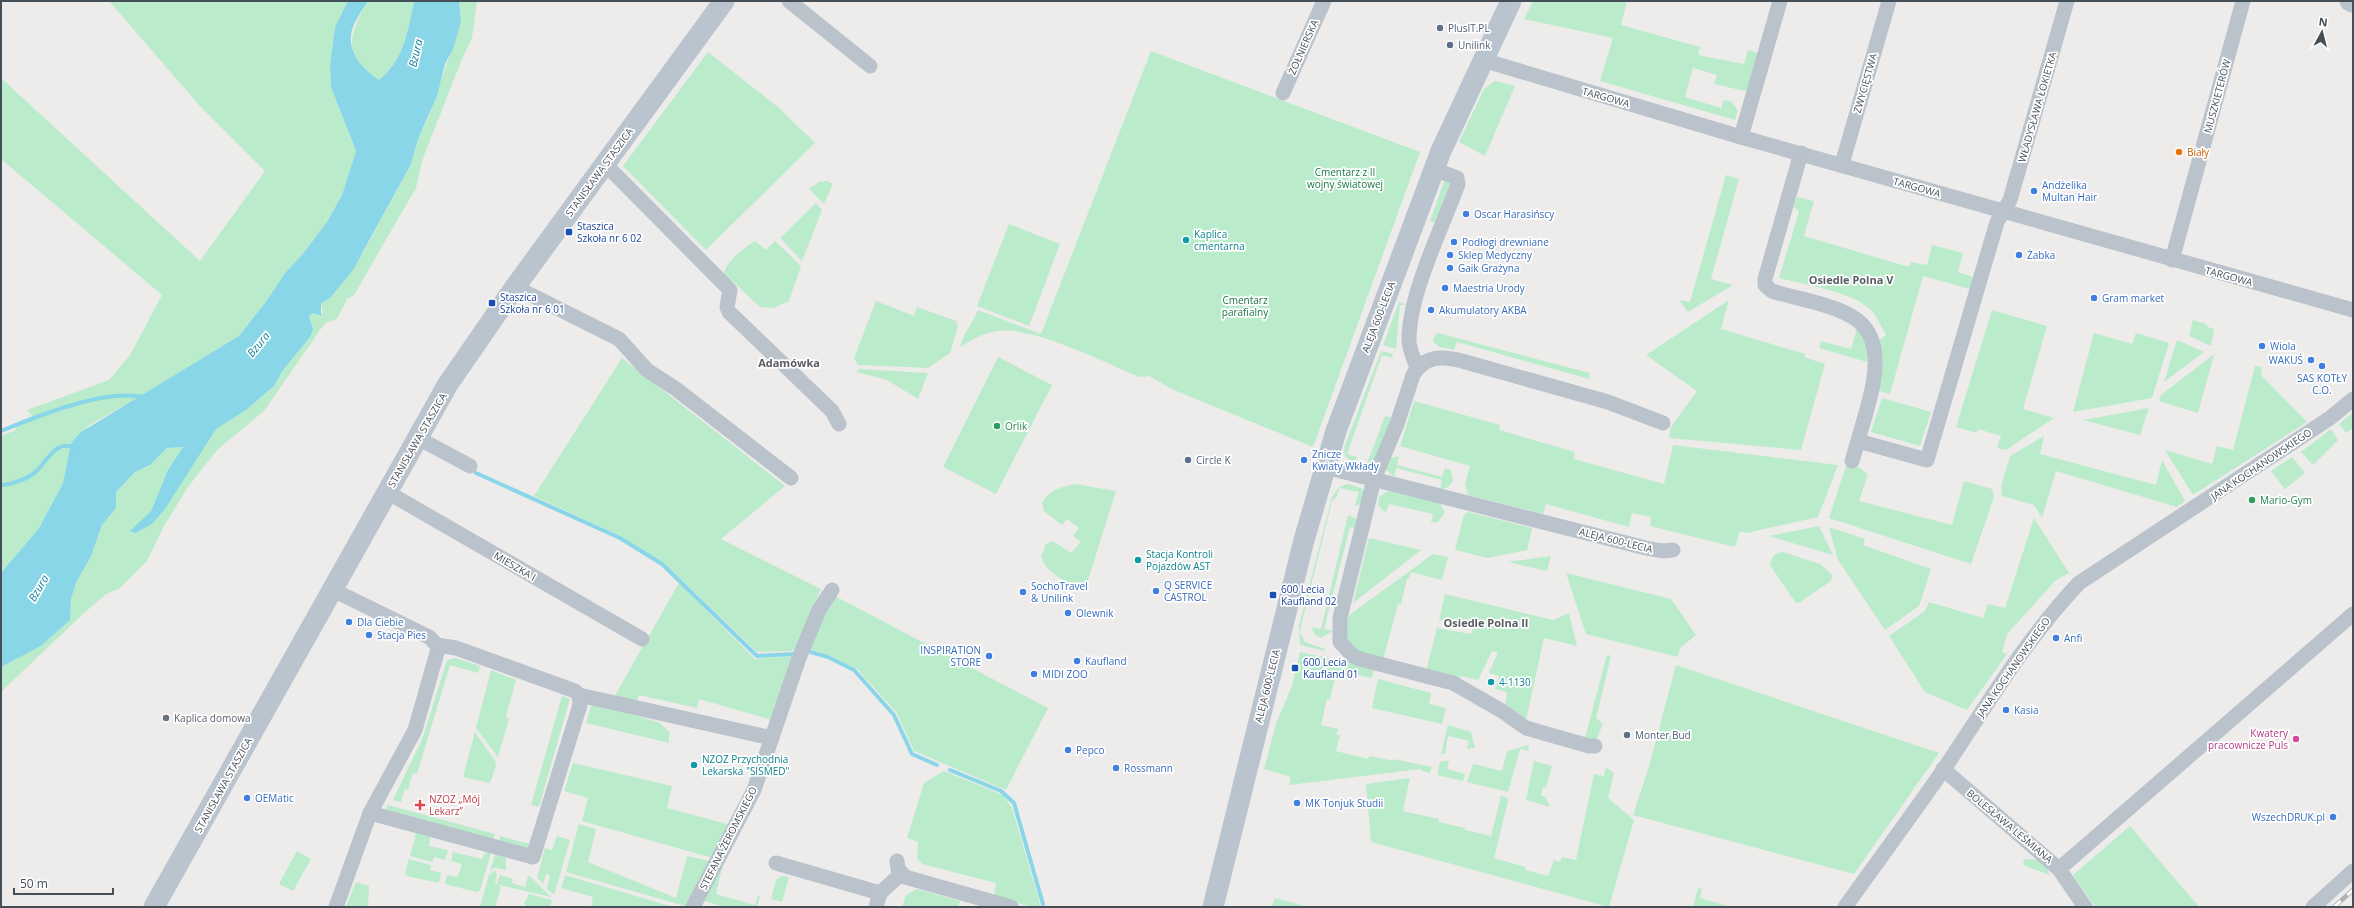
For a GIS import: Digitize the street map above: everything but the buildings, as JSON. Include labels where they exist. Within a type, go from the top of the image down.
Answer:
[{"type":"street","name":"STANISŁAWA STASZICA","points":[[154,907],[448,384],[515,287],[724,1]]},
{"type":"street","points":[[789,1],[870,66]]},
{"type":"street","name":"ŻOŁNIERSKA","points":[[1283,93],[1324,1]]},
{"type":"street","name":"ALEJA 600-LECIA","points":[[1213,907],[1287,606],[1336,431],[1434,169],[1483,60],[1512,1]]},
{"type":"street","points":[[1741,137],[1780,1]]},
{"type":"street","name":"ZWYCIĘSTWA","points":[[1842,164],[1889,1]]},
{"type":"street","name":"WŁADYSŁAWA ŁOKIETKA","points":[[1858,440],[1927,460],[1997,222],[2010,200],[2067,1]]},
{"type":"street","name":"MUSZKIETERÓW","points":[[2172,260],[2243,1]]},
{"type":"street","name":"TARGOWA","points":[[1483,60],[1741,137],[1842,164],[2003,212],[2353,310]]},
{"type":"street","points":[[1801,153],[1765,284],[1772,291],[1851,316],[1867,330],[1874,348],[1876,371],[1852,461]]},
{"type":"street","points":[[605,164],[730,290],[727,307],[729,312],[832,411],[838,424]]},
{"type":"street","points":[[1417,369],[1409,343],[1412,314],[1425,272],[1458,184],[1457,178],[1434,169]]},
{"type":"street","points":[[515,287],[619,339],[647,370],[676,389],[791,478]]},
{"type":"street","points":[[1595,746],[1588,746],[1531,730],[1453,683],[1366,661],[1353,656],[1342,646],[1339,635],[1340,618],[1374,479],[1417,369],[1429,359],[1451,358],[1608,402],[1663,422]]},
{"type":"street","name":"JANA KOCHANOWSKIEGO","points":[[1845,907],[1944,769],[2020,654],[2051,612],[2079,583],[2330,418],[2353,399]]},
{"type":"street","points":[[418,438],[470,466]]},
{"type":"street","name":"ALEJA 600-LECIA","points":[[1325,466],[1646,548],[1662,551],[1673,550]]},
{"type":"street","name":"MIESZKA I","points":[[387,492],[642,639]]},
{"type":"street","points":[[333,590],[429,637],[437,646],[456,648],[575,691],[579,694],[772,738]]},
{"type":"street","name":"STEFANA ŻEROMSKIEGO","points":[[693,907],[754,790],[799,658],[819,610],[832,590]]},
{"type":"street","points":[[2059,868],[2353,614]]},
{"type":"street","points":[[336,907],[370,813],[415,730],[437,646]]},
{"type":"street","points":[[370,813],[533,857],[580,705],[579,694]]},
{"type":"street","name":"BOLESŁAWA LEŚMIANA","points":[[1944,769],[2059,868],[2085,907]]},
{"type":"street","points":[[776,863],[878,900],[899,867],[905,877],[1011,907]]},
{"type":"street","points":[[2313,907],[2353,871]]},
{"type":"green space","points":[[109,1],[348,1],[335,27],[330,65],[331,87],[356,151],[342,195],[327,222],[302,255],[285,273],[268,299],[239,336],[142,396],[91,424],[71,443],[63,483],[39,528],[1,573],[1,436],[16,430],[14,424],[32,416],[27,410],[109,380],[130,355],[162,295],[1,159],[1,78],[200,261],[265,171],[199,105]]},
{"type":"green space","points":[[368,1],[414,1],[404,44],[394,63],[379,80],[359,61],[354,53],[352,44],[356,25]]},
{"type":"green space","points":[[459,1],[477,1],[472,38],[462,59],[422,161],[416,188],[354,295],[347,299],[337,319],[325,323],[264,411],[217,450],[188,487],[164,526],[147,561],[119,589],[106,594],[84,613],[1,692],[1,667],[41,646],[70,620],[71,599],[76,583],[91,556],[102,525],[116,508],[116,492],[135,472],[150,465],[167,448],[183,447],[168,470],[151,511],[131,531],[135,533],[188,470],[216,429],[246,410],[274,386],[283,370],[310,337],[311,321],[309,316],[313,312],[318,316],[323,312],[321,304],[331,297],[364,251],[411,164],[418,139],[429,116],[461,22]]},
{"type":"green space","points":[[1533,1],[1627,1],[1621,25],[1700,47],[1698,55],[1744,64],[1748,50],[1759,53],[1749,87],[1745,91],[1714,84],[1717,75],[1693,68],[1685,97],[1721,108],[1724,100],[1732,102],[1738,111],[1735,120],[1600,81],[1613,38],[1524,19]]},
{"type":"green space","name":"Cmentarz parafialny","points":[[1151,51],[1420,152],[1313,447],[1174,390],[1149,376],[1139,377],[1049,339],[1012,331],[997,331],[982,335],[960,347],[978,310],[1041,334]]},
{"type":"green space","points":[[708,52],[778,107],[815,143],[706,250],[623,166]]},
{"type":"green space","points":[[1495,81],[1515,86],[1485,156],[1459,142],[1484,89]]},
{"type":"green space","points":[[1726,175],[1739,179],[1711,279],[1733,285],[1688,312],[1679,300],[1690,302]]},
{"type":"green space","points":[[1446,176],[1452,182],[1438,224],[1430,221]]},
{"type":"green space","points":[[827,181],[833,184],[824,204],[809,189],[819,182]]},
{"type":"green space","points":[[1797,197],[1814,201],[1804,236],[1909,267],[1911,262],[1927,265],[1932,245],[1963,253],[1958,272],[1973,277],[1970,289],[1923,276],[1890,394],[1877,390],[1881,377],[1882,366],[1878,341],[1886,335],[1877,318],[1870,309],[1862,303],[1840,293],[1779,278],[1799,212],[1794,207]]},
{"type":"green space","points":[[816,203],[822,210],[802,261],[780,238]]},
{"type":"green space","points":[[1009,224],[1060,244],[1029,326],[977,306]]},
{"type":"green space","points":[[755,241],[766,250],[775,241],[801,266],[789,301],[774,308],[760,307],[724,273],[732,259]]},
{"type":"green space","points":[[1729,300],[1721,329],[1805,354],[1804,357],[1825,364],[1801,450],[1669,438],[1671,427],[1697,391],[1646,355]]},
{"type":"green space","points":[[876,301],[914,316],[917,307],[956,321],[958,327],[950,353],[928,368],[858,365],[854,358]]},
{"type":"green space","points":[[1399,302],[1407,305],[1400,305],[1396,349],[1383,345]]},
{"type":"green space","points":[[1992,310],[2047,326],[2023,409],[2054,418],[2006,450],[1997,448],[2001,436],[1978,429],[1977,433],[1956,427]]},
{"type":"green space","points":[[2193,320],[2206,324],[2208,327],[2214,329],[2211,346],[2189,336]]},
{"type":"green space","points":[[1857,328],[1867,347],[1867,362],[1819,348],[1821,341],[1851,349]]},
{"type":"green space","points":[[1438,333],[1590,373],[1589,379],[1457,342],[1454,350],[1440,347],[1433,342],[1434,336]]},
{"type":"green space","points":[[2094,333],[2132,344],[2136,333],[2169,343],[2152,398],[2073,412]]},
{"type":"green space","points":[[2177,340],[2204,352],[2164,382]]},
{"type":"green space","points":[[1381,351],[1393,354],[1392,358],[1382,355],[1347,454],[1357,457],[1355,464],[1345,456],[1344,448]]},
{"type":"green space","points":[[2213,355],[2198,413],[2159,401],[2161,395]]},
{"type":"green space","name":"Orlik","points":[[998,357],[1052,385],[996,494],[943,467]]},
{"type":"green space","points":[[622,358],[785,486],[721,539],[821,589],[796,648],[792,651],[757,652],[664,563],[616,534],[534,496]]},
{"type":"green space","points":[[2255,366],[2262,367],[2261,375],[2307,422],[2193,495],[2165,450],[2212,464],[2217,446],[2233,450]]},
{"type":"green space","points":[[860,369],[928,373],[918,399],[887,380],[856,372]]},
{"type":"green space","points":[[1882,398],[1931,412],[1920,446],[1871,432]]},
{"type":"green space","points":[[1414,401],[1500,425],[1499,430],[1575,452],[1574,459],[1664,484],[1673,445],[1838,465],[1818,517],[1747,533],[1740,531],[1735,547],[1650,526],[1651,517],[1632,513],[1629,527],[1546,504],[1543,514],[1468,495],[1465,484],[1470,466],[1400,446]]},
{"type":"green space","points":[[2149,408],[2140,435],[2083,420]]},
{"type":"green space","points":[[2353,413],[2353,428],[2346,433],[2339,424]]},
{"type":"green space","points":[[1385,416],[1394,418],[1375,461],[1365,469]]},
{"type":"green space","points":[[2331,429],[2338,440],[2313,465],[2301,452]]},
{"type":"green space","points":[[2044,436],[2040,454],[2156,485],[2162,460],[2185,501],[2177,507],[2056,471],[2042,518],[2034,505],[2002,496],[2001,487],[2010,456]]},
{"type":"green space","points":[[1399,456],[1397,465],[1442,477],[1445,468],[1451,470],[1453,481],[1448,487],[1440,489],[1442,480],[1396,468],[1394,477],[1386,470],[1391,458]]},
{"type":"green space","points":[[2292,457],[2305,473],[2285,489],[2271,471]]},
{"type":"green space","points":[[1846,466],[1858,467],[1868,474],[1859,501],[1952,525],[1964,481],[1992,489],[1994,497],[1971,564],[1829,518]]},
{"type":"green space","points":[[1075,484],[1116,491],[1085,590],[1059,578],[1048,569],[1041,557],[1046,544],[1053,541],[1071,553],[1081,542],[1073,536],[1079,528],[1067,519],[1062,525],[1044,511],[1042,503],[1052,492],[1064,486]]},
{"type":"green space","points":[[1347,484],[1361,488],[1364,491],[1362,504],[1355,506],[1359,492],[1339,488],[1337,496],[1332,501],[1300,633],[1305,642],[1325,649],[1325,651],[1300,645],[1299,626],[1332,497],[1339,487]]},
{"type":"green space","points":[[1389,490],[1439,502],[1445,512],[1438,522],[1431,523],[1433,514],[1389,504],[1386,513],[1378,505],[1379,497]]},
{"type":"green space","points":[[1468,512],[1532,528],[1527,550],[1488,558],[1455,550],[1464,515]]},
{"type":"green space","points":[[1348,515],[1356,519],[1359,529],[1350,527],[1324,629],[1333,631],[1321,638],[1315,635],[1311,627],[1321,629]]},
{"type":"green space","points":[[2034,518],[2069,573],[2056,580],[2007,634],[2002,652],[2007,654],[1967,710],[1925,692],[1889,636],[1925,611],[1929,602],[1983,618],[1988,604],[2005,608]]},
{"type":"green space","points":[[1819,526],[1833,555],[1769,536]]},
{"type":"green space","points":[[1829,527],[1865,539],[1863,545],[1931,569],[1919,606],[1885,630],[1838,560]]},
{"type":"green space","points":[[1369,538],[1421,550],[1353,603]]},
{"type":"green space","points":[[1783,552],[1820,564],[1832,575],[1831,581],[1799,603],[1795,602],[1770,565],[1777,553]]},
{"type":"green space","points":[[1433,554],[1448,557],[1442,580],[1411,572],[1409,579],[1407,579],[1401,604],[1398,604],[1383,660],[1354,652],[1346,641],[1348,616]]},
{"type":"green space","points":[[1551,556],[1547,571],[1508,562]]},
{"type":"green space","points":[[1566,573],[1671,599],[1696,635],[1680,648],[1678,657],[1586,634]]},
{"type":"green space","points":[[679,583],[755,659],[795,656],[772,720],[699,699],[697,708],[639,695],[636,704],[613,699]]},
{"type":"green space","points":[[1445,594],[1553,620],[1569,613],[1577,646],[1544,638],[1526,720],[1520,714],[1505,707],[1507,692],[1495,689],[1499,676],[1489,673],[1498,652],[1492,651],[1478,680],[1461,676],[1459,680],[1426,671],[1437,628],[1471,634],[1474,627],[1439,620]]},
{"type":"green space","points":[[833,595],[1048,708],[1006,790],[914,751],[897,713],[857,669],[831,656],[807,648]]},
{"type":"green space","points":[[1300,652],[1374,668],[1372,678],[1339,671],[1337,677],[1335,677],[1330,700],[1327,699],[1321,725],[1338,729],[1336,735],[1340,735],[1336,751],[1368,759],[1369,756],[1394,761],[1394,759],[1432,767],[1430,773],[1421,771],[1421,769],[1289,785],[1291,777],[1264,769],[1276,724],[1292,686]]},
{"type":"green space","points":[[1608,655],[1611,656],[1596,718],[1603,724],[1596,740],[1585,738],[1606,658]]},
{"type":"green space","points":[[455,658],[480,666],[478,673],[450,665],[417,774],[413,773],[408,790],[405,789],[401,802],[393,800],[423,737],[447,660]]},
{"type":"green space","points":[[1676,665],[1939,753],[1854,874],[1633,815],[1648,770]]},
{"type":"green space","points":[[491,670],[516,680],[506,716],[509,719],[498,757],[476,728]]},
{"type":"green space","points":[[1378,679],[1431,693],[1429,704],[1446,708],[1442,724],[1372,708]]},
{"type":"green space","points":[[562,696],[570,699],[539,807],[531,805]]},
{"type":"green space","points":[[592,702],[660,723],[669,732],[669,743],[586,723]]},
{"type":"green space","points":[[1448,725],[1471,732],[1475,748],[1467,749],[1469,741],[1448,736],[1445,754],[1441,754]]},
{"type":"green space","points":[[475,732],[495,761],[496,766],[490,783],[463,777]]},
{"type":"green space","points":[[1529,745],[1528,751],[1520,749],[1508,792],[1467,782],[1473,764],[1502,771],[1507,751]]},
{"type":"green space","points":[[1449,760],[1447,769],[1465,774],[1463,781],[1437,775],[1440,762]]},
{"type":"green space","points":[[1534,761],[1552,766],[1546,788],[1543,787],[1541,795],[1545,797],[1550,807],[1526,800]]},
{"type":"green space","points":[[573,763],[672,786],[667,808],[731,825],[716,859],[582,821],[588,798],[564,791]]},
{"type":"green space","points":[[1606,767],[1614,773],[1608,798],[1634,820],[1609,907],[1371,842],[1366,784],[1410,778],[1403,811],[1439,819],[1439,822],[1491,836],[1501,796],[1507,797],[1508,801],[1494,858],[1525,867],[1525,870],[1548,876],[1554,860],[1560,862],[1562,857],[1576,860],[1594,774],[1604,776]]},
{"type":"green space","points":[[944,771],[1003,795],[1012,808],[1041,907],[1033,907],[994,897],[996,883],[922,864],[917,858],[918,842],[907,838],[924,783]]},
{"type":"green space","points":[[388,805],[495,834],[493,841],[389,812],[386,809]]},
{"type":"green space","points":[[579,824],[596,829],[588,862],[676,898],[687,856],[710,861],[692,904],[685,906],[566,872]]},
{"type":"green space","points":[[2130,826],[2199,907],[2095,907],[2073,875]]},
{"type":"green space","points":[[417,829],[431,836],[429,846],[448,850],[445,860],[434,857],[432,862],[410,856]]},
{"type":"green space","points":[[500,836],[530,844],[528,850],[499,843]]},
{"type":"green space","points":[[557,836],[570,840],[554,895],[547,889],[550,875],[546,874],[543,884],[537,878],[545,848],[552,850]]},
{"type":"green space","points":[[492,850],[480,890],[476,892],[445,884],[447,875],[458,877],[462,864],[451,861],[453,852],[482,859],[485,853]]},
{"type":"green space","points":[[297,851],[311,859],[293,891],[279,884]]},
{"type":"green space","points":[[496,851],[506,855],[506,870],[495,868],[490,871]]},
{"type":"green space","points":[[409,859],[431,865],[430,870],[441,873],[439,883],[407,876],[405,874]]},
{"type":"green space","points":[[724,859],[716,894],[755,905],[758,895],[760,896],[757,907],[725,907],[704,901]]},
{"type":"green space","points":[[2024,859],[2039,860],[2047,866],[2049,875],[2023,865]]},
{"type":"green space","points":[[495,870],[497,875],[495,883],[501,887],[495,907],[480,907],[489,875]]},
{"type":"green space","points":[[500,875],[513,879],[512,883],[525,887],[528,876],[531,877],[551,897],[499,885],[497,883]]},
{"type":"green space","points":[[565,875],[673,907],[591,907],[593,897],[561,888]]},
{"type":"green space","points":[[781,876],[789,877],[782,902],[771,899],[776,880]]},
{"type":"green space","points":[[356,882],[369,886],[368,907],[346,907]]},
{"type":"green space","points":[[1698,888],[1702,889],[1700,898],[1731,907],[1693,907]]},
{"type":"green space","points":[[917,889],[960,901],[958,907],[902,907],[906,895]]},
{"type":"green space","points":[[529,894],[552,900],[550,907],[528,907],[524,904]]},
{"type":"green space","points":[[1275,898],[1309,907],[1272,907]]},
{"type":"water","name":"Bzura","points":[[348,1],[368,1],[353,26],[351,42],[352,49],[363,67],[379,80],[394,63],[404,44],[414,1],[459,1],[461,22],[453,49],[445,64],[437,96],[418,139],[411,164],[353,270],[331,297],[321,304],[321,316],[313,313],[309,316],[313,329],[310,337],[283,370],[274,386],[246,410],[216,429],[165,509],[152,524],[135,533],[130,531],[151,511],[168,470],[183,447],[167,448],[150,465],[135,472],[116,492],[116,508],[102,525],[91,556],[76,583],[71,599],[70,620],[41,646],[1,667],[1,573],[39,528],[63,483],[71,443],[81,432],[239,336],[268,299],[285,273],[302,255],[327,222],[342,195],[356,151],[331,87],[330,65],[335,27]]},
{"type":"waterway","points":[[1,431],[53,411],[93,400],[113,396],[147,398]]},
{"type":"waterway","points":[[1,485],[18,481],[33,474],[56,449],[67,446],[74,448]]},
{"type":"waterway","points":[[476,473],[620,538],[662,564],[757,656],[794,654]]},
{"type":"waterway","points":[[807,651],[828,657],[854,670],[894,715],[912,754],[937,765]]},
{"type":"waterway","points":[[950,770],[1001,791],[1014,803],[1043,904]]},
{"type":"railway","points":[[2334,907],[2353,890]]},
{"type":"place","name":"PlusIT.PL","points":[[1440,28]]},
{"type":"place","name":"Unilink","points":[[1450,45]]},
{"type":"place","name":"Biały","points":[[2179,152]]},
{"type":"place","name":"Andżelika Multan Hair","points":[[2034,191]]},
{"type":"place","name":"Oscar Harasińscy","points":[[1466,214]]},
{"type":"place","name":"Staszica Szkoła nr 6 02","points":[[569,232]]},
{"type":"place","name":"Kaplica cmentarna","points":[[1186,240]]},
{"type":"place","name":"Podłogi drewniane","points":[[1454,242]]},
{"type":"place","name":"Sklep Medyczny","points":[[1450,255]]},
{"type":"place","name":"Żabka","points":[[2019,255]]},
{"type":"place","name":"Gaik Grażyna","points":[[1450,268]]},
{"type":"place","name":"Maestria Urody","points":[[1445,288]]},
{"type":"place","name":"Gram market","points":[[2094,298]]},
{"type":"place","name":"Staszica Szkoła nr 6 01","points":[[492,303]]},
{"type":"place","name":"Akumulatory AKBA","points":[[1431,310]]},
{"type":"place","name":"Wiola","points":[[2262,346]]},
{"type":"place","name":"WAKUŚ","points":[[2311,360]]},
{"type":"place","name":"SAS KOTŁY C.O.","points":[[2322,366]]},
{"type":"place","name":"Orlik","points":[[997,426]]},
{"type":"place","name":"Circle K","points":[[1188,460]]},
{"type":"place","name":"Znicze Kwiaty Wkłady","points":[[1304,460]]},
{"type":"place","name":"Mario-Gym","points":[[2252,500]]},
{"type":"place","name":"Stacja Kontroli Pojazdów AST","points":[[1138,560]]},
{"type":"place","name":"Q SERVICE CASTROL","points":[[1156,591]]},
{"type":"place","name":"SochoTravel & Unilink","points":[[1023,592]]},
{"type":"place","name":"600 Lecia Kaufland 02","points":[[1273,595]]},
{"type":"place","name":"Olewnik","points":[[1068,613]]},
{"type":"place","name":"Dla Ciebie","points":[[349,622]]},
{"type":"place","name":"Stacja Pies","points":[[369,635]]},
{"type":"place","name":"Anfi","points":[[2056,638]]},
{"type":"place","name":"INSPIRATION STORE","points":[[989,656]]},
{"type":"place","name":"Kaufland","points":[[1077,661]]},
{"type":"place","name":"600 Lecia Kaufland 01","points":[[1295,668]]},
{"type":"place","name":"MIDI ZOO","points":[[1034,674]]},
{"type":"place","name":"4-1130","points":[[1491,682]]},
{"type":"place","name":"Kasia","points":[[2006,710]]},
{"type":"place","name":"Kaplica domowa","points":[[166,718]]},
{"type":"place","name":"Monter Bud","points":[[1627,735]]},
{"type":"place","name":"Kwatery pracownicze Puls","points":[[2296,739]]},
{"type":"place","name":"Pepco","points":[[1068,750]]},
{"type":"place","name":"NZOZ Przychodnia Lekarska \"SISMED\"","points":[[694,765]]},
{"type":"place","name":"Rossmann","points":[[1116,768]]},
{"type":"place","name":"OEMatic","points":[[247,798]]},
{"type":"place","name":"MK Tonjuk Studii","points":[[1297,803]]},
{"type":"place","name":"NZOZ „Mój Lekarz”","points":[[420,805]]},
{"type":"place","name":"WszechDRUK.pl","points":[[2333,817]]},
{"type":"district","name":"Osiedle Polna V","points":[[1851,279]]},
{"type":"district","name":"Adamówka","points":[[789,362]]},
{"type":"district","name":"Osiedle Polna II","points":[[1486,622]]},
{"type":"park label","name":"Cmentarz z II wojny światowej","points":[[1345,178]]}]
